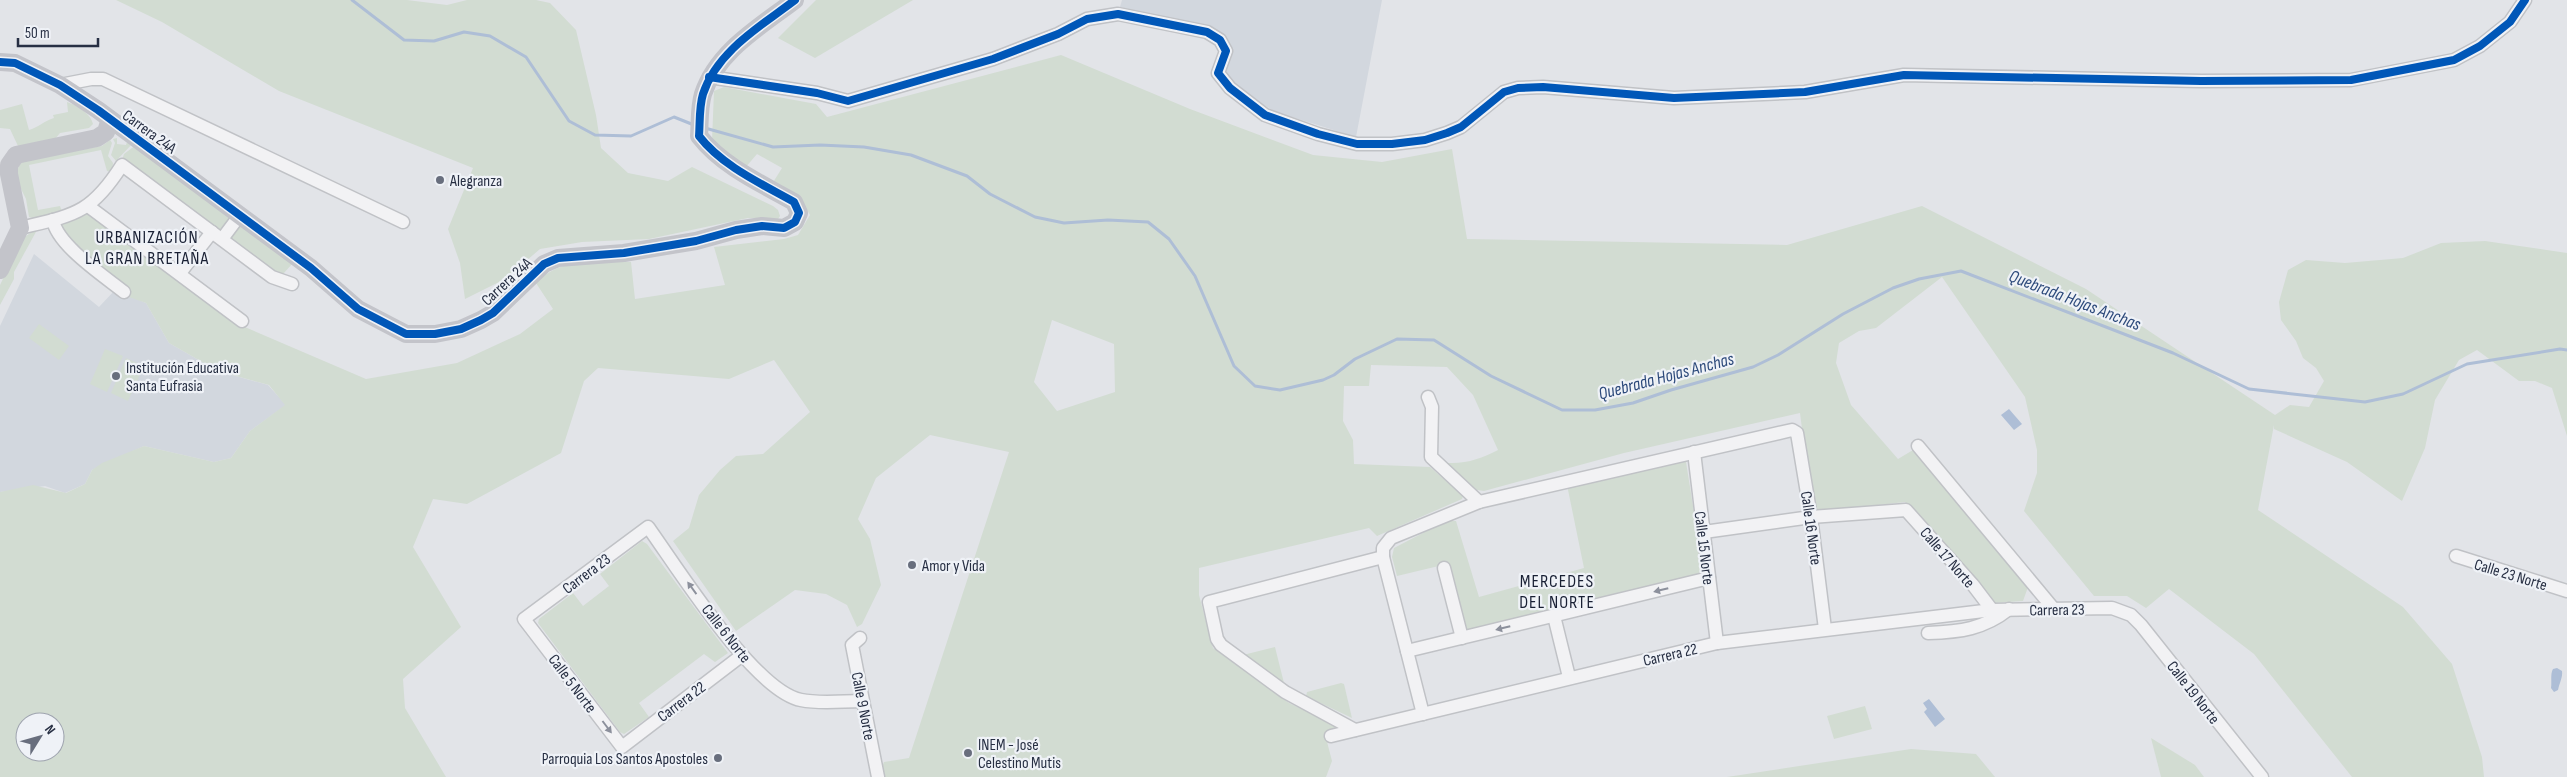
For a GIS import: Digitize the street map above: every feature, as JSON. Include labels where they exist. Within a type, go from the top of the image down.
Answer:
[{"type":"street","points":[[795,0],[727,53],[709,77],[817,93],[848,101],[993,59],[1058,34],[1087,19],[1118,14],[1206,32],[1220,40],[1226,51],[1218,74],[1230,88],[1265,115],[1318,134],[1357,144],[1392,144],[1425,140],[1447,133],[1461,127],[1504,92],[1518,88],[1543,87],[1674,98],[1805,92],[1904,75],[2201,81],[2351,80],[2454,60],[2480,46],[2510,22],[2525,0]]},
{"type":"street","name":"Carrera 24A","points":[[0,62],[15,63],[60,85],[110,119],[311,268],[368,316],[406,334],[435,334],[461,329],[493,314],[532,274],[544,264],[558,258],[696,242],[736,230],[762,226],[784,228],[795,222],[799,213],[794,202],[711,151],[699,136],[702,96],[709,77]]},
{"type":"street","name":"Carrera 24A","points":[[60,85],[92,79],[103,79],[403,222]]},
{"type":"street","name":"Carrera 24A","points":[[20,228],[9,174],[9,165],[16,155],[97,138],[106,132],[110,119]]},
{"type":"street","points":[[0,270],[20,228],[76,214],[88,206],[108,187],[122,164],[272,277],[292,284]]},
{"type":"street","points":[[88,206],[242,321]]},
{"type":"street","points":[[180,273],[217,235],[240,215]]},
{"type":"street","points":[[53,220],[54,227],[65,243],[124,292]]},
{"type":"street","points":[[1428,397],[1432,407],[1431,457],[1479,502]]},
{"type":"street","name":"Calle 16 Norte","points":[[1694,452],[1792,430],[1797,433],[1811,517],[1825,629]]},
{"type":"street","points":[[1918,446],[2053,608]]},
{"type":"street","points":[[1423,714],[1383,557],[1383,548],[1391,538],[1479,502],[1694,452]]},
{"type":"street","name":"Calle 15 Norte","points":[[1694,452],[1717,642]]},
{"type":"street","name":"Calle 17 Norte","points":[[1811,517],[1900,509],[1910,514],[1992,610]]},
{"type":"street","points":[[1704,532],[1811,517]]},
{"type":"street","name":"Carrera 23","points":[[524,619],[648,527]]},
{"type":"street","name":"Calle 6 Norte","points":[[648,527],[741,656],[779,690],[800,700],[862,701]]},
{"type":"street","name":"Calle 23 Norte","points":[[2456,556],[2567,591]]},
{"type":"street","points":[[1355,730],[1285,692],[1221,645],[1217,638],[1209,602],[1383,557]]},
{"type":"street","points":[[1444,568],[1462,638]]},
{"type":"street","points":[[1407,652],[1708,578]]},
{"type":"street","name":"Carrera 23","points":[[1992,610],[2053,608],[2123,610]]},
{"type":"street","points":[[1928,633],[1958,632],[1980,627],[1995,621],[2010,609]]},
{"type":"street","name":"Carrera 22","points":[[1331,736],[1717,642],[1992,610]]},
{"type":"street","name":"Calle 19 Norte","points":[[2123,610],[2141,625],[2262,777]]},
{"type":"street","points":[[1554,616],[1570,677]]},
{"type":"street","name":"Calle 5 Norte","points":[[524,619],[622,747]]},
{"type":"street","name":"Calle 9 Norte","points":[[860,638],[852,645],[878,777]]},
{"type":"street","name":"Carrera 22","points":[[622,747],[741,656]]},
{"type":"shaded area","points":[[116,0],[407,0],[447,5],[467,0],[536,0],[550,3],[576,30],[596,115],[601,148],[628,173],[668,181],[692,167],[773,206],[778,210],[780,216],[778,219],[748,218],[649,239],[582,242],[540,249],[505,279],[465,299],[460,263],[448,229],[473,168],[279,91],[162,22]]},
{"type":"shaded area","points":[[816,0],[913,0],[815,58],[778,38]]},
{"type":"shaded area","points":[[1122,0],[1382,0],[1356,137],[1276,112],[1235,88],[1225,73],[1226,64],[1216,32],[1120,7]]},
{"type":"shaded area","points":[[1061,55],[1190,109],[1313,155],[1382,162],[1452,149],[1467,239],[1787,245],[1922,206],[2086,289],[2275,415],[2290,405],[2309,407],[2324,381],[2316,368],[2303,358],[2296,341],[2281,320],[2279,302],[2288,270],[2306,260],[2345,263],[2403,258],[2441,243],[2485,241],[2567,253],[2567,436],[2552,388],[2535,381],[2519,381],[2477,350],[2459,360],[2435,400],[2425,448],[2402,501],[2347,462],[2274,429],[2274,425],[2258,510],[2403,607],[2452,664],[2482,757],[2484,777],[2352,777],[2254,654],[2169,589],[2146,608],[2127,596],[2094,596],[2024,511],[2037,473],[2037,450],[2025,397],[1942,277],[1876,328],[1859,331],[1839,343],[1836,363],[1851,405],[1898,459],[1913,450],[2028,587],[2023,601],[1994,603],[1905,502],[1816,512],[1812,508],[1800,413],[1624,453],[1484,491],[1477,490],[1446,466],[1448,463],[1462,463],[1474,460],[1498,450],[1473,395],[1447,367],[1371,365],[1369,386],[1344,386],[1343,421],[1353,440],[1354,464],[1430,467],[1463,496],[1462,499],[1377,536],[1369,528],[1199,568],[1199,595],[1213,648],[1289,703],[1339,727],[1329,730],[1326,738],[1332,761],[1326,777],[885,777],[882,767],[884,762],[909,758],[1009,452],[930,435],[876,478],[858,519],[870,539],[881,585],[862,624],[857,627],[847,605],[826,594],[795,590],[736,631],[673,541],[689,528],[699,495],[720,470],[736,456],[763,454],[810,412],[774,360],[729,379],[598,368],[584,381],[561,453],[467,504],[433,499],[413,547],[461,627],[403,679],[405,708],[446,777],[0,777],[0,492],[33,485],[66,493],[85,484],[92,470],[102,463],[144,446],[214,462],[231,458],[250,431],[285,405],[269,385],[218,371],[169,343],[146,303],[126,296],[130,291],[59,229],[59,225],[87,214],[99,218],[240,325],[366,379],[457,363],[520,334],[553,309],[536,283],[546,274],[568,265],[592,262],[631,262],[635,299],[725,285],[714,247],[784,239],[798,235],[810,215],[801,200],[772,184],[782,168],[757,154],[745,168],[712,141],[714,91],[724,87],[816,104],[827,117]],"holes":[[[1052,320],[1114,344],[1115,392],[1057,411],[1034,382]]]},
{"type":"shaded area","points":[[67,102],[87,113],[93,124],[89,128],[60,133],[55,139],[18,146],[10,129],[0,128],[0,110],[22,104],[29,130],[54,118],[53,115],[68,112]]},
{"type":"shaded area","points":[[117,138],[117,144],[126,145],[128,139],[133,143],[116,161],[111,155],[115,143],[113,139]]},
{"type":"shaded area","points":[[110,140],[112,143],[108,156],[113,163],[112,172],[107,171],[101,150],[29,165],[38,210],[60,206],[62,212],[36,219],[29,217],[26,199],[14,175],[22,161],[102,146]]},
{"type":"shaded area","points":[[136,145],[230,215],[225,227],[218,231],[122,160],[124,154]]},
{"type":"shaded area","points":[[245,226],[293,263],[283,274],[273,273],[228,238],[236,228]]},
{"type":"shaded area","points":[[37,230],[14,272],[14,279],[0,305],[0,285],[23,238]]},
{"type":"shaded area","name":"Institución Educativa Santa Eufrasia","points":[[34,254],[99,307],[115,290],[146,303],[169,343],[218,371],[268,385],[286,405],[250,431],[231,458],[214,462],[144,446],[92,470],[85,484],[65,493],[45,486],[0,492],[0,326]]},
{"type":"shaded area","points":[[39,324],[69,346],[59,360],[29,338]]},
{"type":"shaded area","points":[[105,349],[123,356],[107,392],[90,384]]},
{"type":"shaded area","points":[[126,358],[144,366],[128,401],[111,393]]},
{"type":"shaded area","points":[[1677,451],[1686,462],[1703,568],[1696,576],[1468,632],[1464,626],[1447,564],[1397,576],[1392,557],[1394,548],[1446,521],[1456,521],[1479,597],[1584,568],[1566,480]]},
{"type":"shaded area","points":[[642,541],[647,544],[728,653],[715,662],[704,654],[639,703],[649,717],[624,734],[620,732],[538,623],[539,619],[573,593],[583,606],[609,586],[600,574]]},
{"type":"shaded area","points":[[1275,647],[1284,683],[1243,655]]},
{"type":"shaded area","points":[[1341,683],[1344,684],[1352,718],[1306,696],[1307,692]]},
{"type":"shaded area","points":[[1865,706],[1872,729],[1834,739],[1827,716]]},
{"type":"shaded area","points":[[2151,738],[2195,765],[2204,777],[2161,777]]},
{"type":"shaded area","points":[[1911,749],[1976,754],[1995,777],[1727,777]]},
{"type":"water","points":[[2009,409],[2022,424],[2014,430],[2001,415]]},
{"type":"water","points":[[2557,668],[2562,671],[2562,676],[2558,690],[2554,692],[2551,688],[2552,673],[2553,669]]},
{"type":"water","points":[[1929,699],[1945,719],[1935,727],[1924,712],[1927,709],[1923,703]]},
{"type":"waterway","name":"Quebrada Hojas Anchas","points":[[352,0],[404,40],[434,41],[464,32],[490,36],[526,57],[569,121],[595,135],[631,136],[674,117],[694,125]]},
{"type":"waterway","name":"Quebrada Hojas Anchas","points":[[705,128],[773,147],[820,145],[864,147],[911,155],[967,176],[990,194],[1035,217],[1064,223],[1108,220],[1148,222],[1169,239],[1195,276],[1234,366],[1255,386],[1280,390],[1323,380],[1334,375],[1355,359],[1397,339],[1434,340],[1491,376],[1562,410],[1595,410],[1633,403],[1671,390],[1753,367],[1778,355],[1843,314],[1893,288],[1919,279],[1961,271],[2173,353],[2249,389],[2365,402],[2403,394],[2467,364],[2560,349],[2567,350]]},
{"type":"cycle path","points":[[0,62],[15,63],[60,85],[98,110],[311,268],[358,309],[406,334],[435,334],[461,329],[493,313],[544,264],[558,258],[624,253],[696,241],[736,230],[762,226],[784,228],[795,222],[799,213],[794,202],[731,165],[708,147],[699,136],[703,94],[718,65],[729,52],[755,30],[795,0]]},
{"type":"cycle path","points":[[709,77],[817,93],[848,101],[993,59],[1058,34],[1087,19],[1118,14],[1207,32],[1220,40],[1226,51],[1218,73],[1230,88],[1265,115],[1318,134],[1357,144],[1392,144],[1425,140],[1461,127],[1504,92],[1518,88],[1543,87],[1674,98],[1805,92],[1904,75],[2201,81],[2351,80],[2454,60],[2480,46],[2510,22],[2525,0]]},
{"type":"place","name":"Alegranza","points":[[440,180]]},
{"type":"place","name":"Institución Educativa Santa Eufrasia","points":[[116,376]]},
{"type":"place","name":"Amor y Vida","points":[[912,565]]},
{"type":"place","name":"INEM - José Celestino Mutis","points":[[968,753]]},
{"type":"place","name":"Parroquia Los Santos Apostoles","points":[[718,758]]},
{"type":"district","name":"URBANIZACIÓN LA GRAN BRETAÑA","points":[[147,247]]},
{"type":"district","name":"MERCEDES DEL NORTE","points":[[1557,591]]}]
